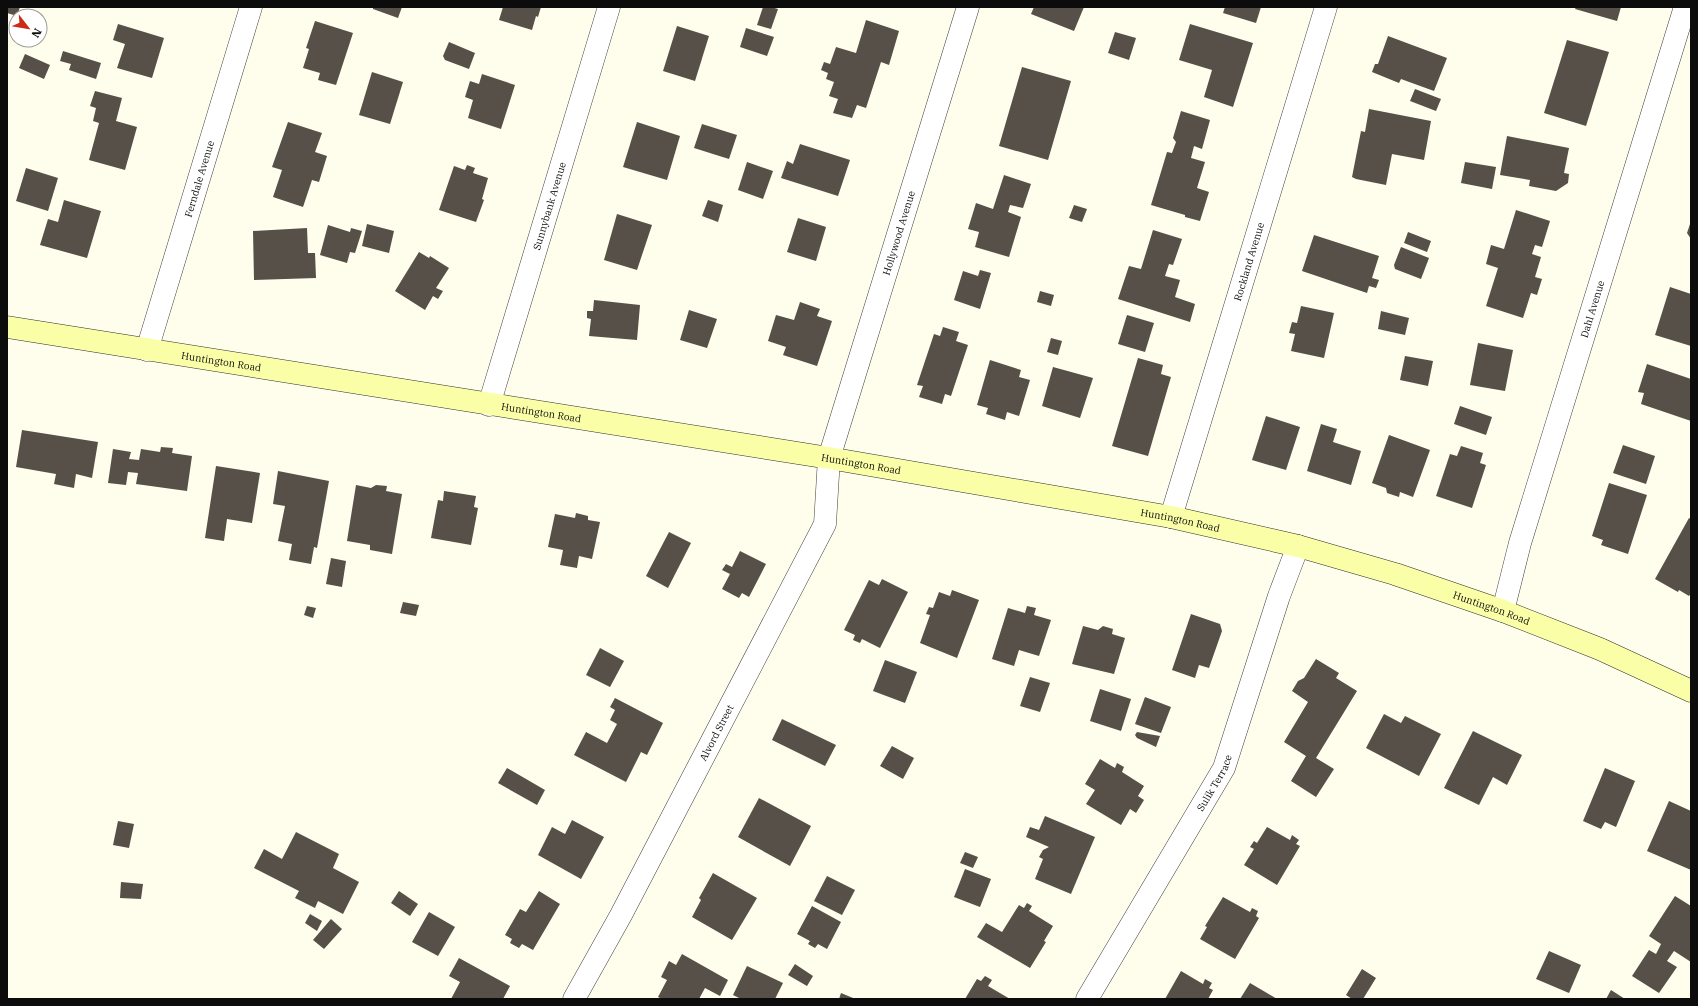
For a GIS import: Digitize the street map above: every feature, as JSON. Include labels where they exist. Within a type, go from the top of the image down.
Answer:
[{"type":"main road","name":"Huntington Road","points":[[7,327],[829,458],[1171,517],[1298,546],[1395,574],[1503,611],[1600,649],[1691,691]]},
{"type":"street","name":"Ferndale Avenue","points":[[147,350],[251,7]]},
{"type":"street","name":"Sunnybank Avenue","points":[[489,405],[609,7]]},
{"type":"street","name":"Hollywood Avenue","points":[[829,458],[968,7]]},
{"type":"street","name":"Rockland Avenue","points":[[1171,517],[1326,7]]},
{"type":"street","name":"Dahl Avenue","points":[[1503,611],[1520,543],[1685,7]]},
{"type":"street","name":"Alvord Street","points":[[574,999],[624,908],[825,524],[829,458]]},
{"type":"street","name":"Sulik Terrace","points":[[1087,999],[1224,768],[1279,596],[1298,546]]},
{"type":"building","points":[[7,7],[20,7],[8,8],[7,13]]},
{"type":"building","points":[[373,7],[402,7],[398,18],[373,9]]},
{"type":"building","points":[[503,7],[541,7],[538,17],[536,16],[532,30],[499,20]]},
{"type":"building","points":[[763,7],[778,9],[771,29],[757,25]]},
{"type":"building","points":[[1034,7],[1084,7],[1074,31],[1031,14]]},
{"type":"building","points":[[1225,7],[1261,7],[1256,23],[1223,13]]},
{"type":"building","points":[[1576,7],[1621,7],[1617,21],[1575,9]]},
{"type":"building","points":[[866,20],[899,31],[889,65],[881,62],[866,108],[857,105],[852,118],[833,113],[838,99],[829,96],[834,82],[826,79],[828,73],[821,70],[824,62],[830,64],[836,47],[856,53]]},
{"type":"building","points":[[315,21],[353,33],[336,85],[318,80],[320,73],[303,68],[309,49],[306,48]]},
{"type":"building","points":[[118,24],[164,38],[152,78],[117,68],[125,44],[113,40]]},
{"type":"building","points":[[1190,24],[1253,43],[1233,107],[1204,97],[1212,70],[1179,60]]},
{"type":"building","points":[[677,26],[709,36],[695,81],[663,71]]},
{"type":"building","points":[[746,28],[774,37],[767,56],[740,47]]},
{"type":"building","points":[[1115,32],[1136,38],[1129,60],[1108,53]]},
{"type":"building","points":[[1388,36],[1447,58],[1434,91],[1401,79],[1399,83],[1372,72],[1375,64],[1378,64]]},
{"type":"building","points":[[1567,40],[1609,52],[1586,126],[1544,113]]},
{"type":"building","points":[[449,42],[475,53],[469,69],[445,60],[443,56]]},
{"type":"building","points":[[63,51],[101,63],[96,79],[69,70],[71,64],[60,61]]},
{"type":"building","points":[[25,54],[50,65],[44,79],[19,68]]},
{"type":"building","points":[[1022,67],[1071,81],[1048,160],[999,146]]},
{"type":"building","points":[[372,72],[403,82],[390,124],[359,115]]},
{"type":"building","points":[[482,74],[515,85],[501,129],[468,118],[473,100],[465,97],[470,81],[479,84]]},
{"type":"building","points":[[1415,89],[1441,99],[1436,111],[1410,101]]},
{"type":"building","points":[[95,91],[122,98],[116,121],[137,127],[125,170],[89,160],[99,123],[93,121],[96,108],[90,106]]},
{"type":"building","points":[[1369,109],[1431,121],[1424,160],[1392,154],[1386,185],[1352,177],[1361,131],[1365,132]]},
{"type":"building","points":[[1181,111],[1210,120],[1202,149],[1194,146],[1191,158],[1205,162],[1197,188],[1209,192],[1200,221],[1151,205],[1167,152],[1172,153],[1176,142],[1173,138]]},
{"type":"building","points":[[288,122],[322,133],[315,152],[327,156],[319,182],[312,180],[303,207],[273,197],[282,170],[272,167]]},
{"type":"building","points":[[637,122],[680,136],[667,180],[623,167]]},
{"type":"building","points":[[702,124],[737,135],[729,159],[694,148]]},
{"type":"building","points":[[1507,136],[1569,148],[1564,173],[1569,174],[1568,183],[1556,191],[1529,186],[1530,180],[1500,175]]},
{"type":"building","points":[[800,144],[850,160],[838,196],[781,178],[787,161],[793,164]]},
{"type":"building","points":[[747,162],[773,171],[763,199],[738,190]]},
{"type":"building","points":[[1465,162],[1496,167],[1492,189],[1461,183]]},
{"type":"building","points":[[467,165],[475,168],[473,173],[488,178],[482,199],[484,200],[476,222],[439,210],[454,166],[465,170]]},
{"type":"building","points":[[26,168],[58,178],[48,211],[16,201]]},
{"type":"building","points":[[1004,175],[1031,184],[1023,208],[1010,205],[1008,212],[1021,217],[1009,257],[975,247],[979,232],[968,229],[976,203],[993,209]]},
{"type":"building","points":[[64,200],[101,211],[87,258],[40,245],[48,219],[58,222]]},
{"type":"building","points":[[708,200],[723,205],[718,222],[702,216]]},
{"type":"building","points":[[1074,205],[1087,209],[1082,222],[1069,218]]},
{"type":"building","points":[[1516,210],[1550,221],[1542,247],[1535,245],[1532,254],[1541,257],[1535,277],[1542,279],[1537,295],[1531,293],[1523,318],[1486,306],[1498,268],[1486,264],[1491,245],[1504,249]]},
{"type":"building","points":[[617,214],[652,225],[637,270],[604,260]]},
{"type":"building","points":[[798,218],[826,227],[816,261],[787,252]]},
{"type":"building","points":[[1691,221],[1691,239],[1687,233]]},
{"type":"building","points":[[367,224],[394,231],[389,253],[362,246]]},
{"type":"building","points":[[328,225],[350,232],[351,228],[362,231],[355,253],[350,252],[347,263],[320,255]]},
{"type":"building","points":[[307,228],[308,253],[315,253],[316,278],[254,280],[253,231]]},
{"type":"building","points":[[1153,230],[1182,239],[1173,265],[1169,264],[1165,276],[1180,280],[1175,297],[1195,304],[1190,322],[1118,299],[1129,266],[1141,269]]},
{"type":"building","points":[[1408,232],[1431,241],[1427,252],[1404,243]]},
{"type":"building","points":[[1314,235],[1379,256],[1372,278],[1379,280],[1376,288],[1369,286],[1367,293],[1302,271]]},
{"type":"building","points":[[1401,247],[1429,258],[1421,279],[1395,269],[1394,265]]},
{"type":"building","points":[[419,252],[429,258],[430,256],[449,268],[436,288],[443,291],[438,299],[433,296],[425,310],[395,291]]},
{"type":"building","points":[[980,270],[991,273],[980,309],[954,300],[963,271],[978,276]]},
{"type":"building","points":[[1670,287],[1691,294],[1691,346],[1655,335]]},
{"type":"building","points":[[1040,291],[1054,295],[1051,306],[1037,302]]},
{"type":"building","points":[[594,300],[640,305],[637,340],[589,336],[591,319],[587,318],[587,311],[593,311]]},
{"type":"building","points":[[800,302],[820,309],[817,316],[832,321],[817,366],[783,355],[786,347],[768,341],[776,315],[794,320]]},
{"type":"building","points":[[1301,306],[1334,313],[1324,358],[1291,351],[1295,334],[1289,333],[1292,322],[1297,323]]},
{"type":"building","points":[[689,310],[717,319],[707,348],[680,340]]},
{"type":"building","points":[[1381,311],[1409,318],[1405,335],[1378,329]]},
{"type":"building","points":[[1127,315],[1154,323],[1145,352],[1118,344]]},
{"type":"building","points":[[943,327],[959,332],[956,341],[968,345],[951,396],[945,394],[942,404],[919,397],[923,386],[917,385],[934,334],[940,336]]},
{"type":"building","points":[[1051,338],[1062,341],[1058,355],[1047,352]]},
{"type":"building","points":[[1478,343],[1513,350],[1505,391],[1470,385]]},
{"type":"building","points":[[1405,356],[1433,361],[1428,386],[1400,380]]},
{"type":"building","points":[[1138,358],[1163,365],[1161,374],[1171,377],[1148,456],[1112,446]]},
{"type":"building","points":[[990,360],[1021,370],[1019,377],[1030,380],[1019,416],[1007,412],[1005,420],[986,414],[988,408],[977,405]]},
{"type":"building","points":[[1647,364],[1691,379],[1691,421],[1641,404],[1644,393],[1638,392]]},
{"type":"building","points":[[1053,367],[1093,378],[1080,418],[1042,406]]},
{"type":"building","points":[[1460,406],[1492,417],[1486,435],[1454,424]]},
{"type":"building","points":[[1266,416],[1300,427],[1286,470],[1252,460]]},
{"type":"building","points":[[1321,424],[1337,429],[1333,442],[1361,451],[1351,485],[1307,471]]},
{"type":"building","points":[[22,430],[98,442],[92,478],[76,474],[74,488],[54,484],[56,474],[16,467]]},
{"type":"building","points":[[1389,435],[1430,450],[1413,497],[1400,492],[1399,497],[1387,493],[1386,488],[1372,483]]},
{"type":"building","points":[[1623,445],[1655,456],[1646,484],[1613,473]]},
{"type":"building","points":[[1461,446],[1483,453],[1480,463],[1486,465],[1472,508],[1436,496],[1450,454],[1457,456]]},
{"type":"building","points":[[161,447],[173,448],[172,453],[192,456],[187,491],[136,484],[138,473],[128,472],[126,485],[108,483],[113,449],[131,452],[129,459],[139,460],[141,449],[160,452]]},
{"type":"building","points":[[216,466],[260,473],[252,523],[227,519],[224,541],[205,538]]},
{"type":"building","points":[[278,471],[329,481],[317,548],[314,547],[311,564],[289,560],[292,544],[278,541],[285,506],[273,504]]},
{"type":"building","points":[[1609,483],[1647,495],[1628,554],[1601,545],[1603,540],[1592,536]]},
{"type":"building","points":[[356,485],[371,488],[376,485],[387,486],[386,491],[402,494],[392,554],[370,550],[370,545],[347,541]]},
{"type":"building","points":[[444,491],[476,496],[474,507],[478,508],[471,545],[431,538],[438,500],[443,501]]},
{"type":"building","points":[[576,513],[588,516],[588,520],[600,522],[592,559],[579,556],[577,568],[560,565],[563,550],[548,547],[555,514],[575,518]]},
{"type":"building","points":[[1689,518],[1691,519],[1691,593],[1689,596],[1679,590],[1678,592],[1655,579]]},
{"type":"building","points":[[669,532],[691,543],[668,588],[646,576]]},
{"type":"building","points":[[740,551],[766,564],[749,597],[742,593],[739,598],[722,589],[730,574],[722,570],[726,564],[732,567]]},
{"type":"building","points":[[331,558],[346,561],[342,587],[326,584]]},
{"type":"building","points":[[882,579],[908,592],[880,648],[862,639],[860,643],[853,640],[855,635],[844,630],[869,580],[879,585]]},
{"type":"building","points":[[952,590],[979,600],[957,658],[920,643],[930,615],[926,614],[929,607],[933,608],[939,592],[950,596]]},
{"type":"building","points":[[403,602],[419,605],[416,616],[400,613]]},
{"type":"building","points":[[307,606],[316,608],[313,618],[304,615]]},
{"type":"building","points":[[1027,606],[1036,608],[1034,615],[1051,620],[1039,656],[1019,650],[1014,666],[992,659],[1008,608],[1025,613]]},
{"type":"building","points":[[1191,614],[1220,624],[1222,631],[1209,668],[1199,665],[1195,678],[1172,670]]},
{"type":"building","points":[[1083,626],[1098,630],[1103,626],[1113,629],[1112,634],[1125,638],[1114,674],[1072,664]]},
{"type":"building","points":[[600,648],[624,661],[610,687],[586,675]]},
{"type":"building","points":[[1316,659],[1339,673],[1336,678],[1357,691],[1316,758],[1334,769],[1316,797],[1291,781],[1306,756],[1284,742],[1308,702],[1292,691],[1298,681],[1304,678]]},
{"type":"building","points":[[885,660],[917,672],[905,703],[873,691]]},
{"type":"building","points":[[1030,677],[1050,683],[1040,712],[1020,706]]},
{"type":"building","points":[[1100,689],[1131,699],[1121,731],[1090,721]]},
{"type":"building","points":[[1145,697],[1171,707],[1161,733],[1135,724]]},
{"type":"building","points":[[615,698],[663,723],[647,755],[641,752],[626,782],[574,755],[586,732],[607,743],[617,724],[610,720],[615,710],[610,707]]},
{"type":"building","points":[[1384,714],[1401,723],[1405,716],[1441,734],[1419,776],[1366,748]]},
{"type":"building","points":[[782,719],[836,745],[825,766],[772,740]]},
{"type":"building","points":[[1473,731],[1522,755],[1507,785],[1493,777],[1479,805],[1444,788]]},
{"type":"building","points":[[1137,732],[1160,736],[1156,747],[1137,738],[1135,735]]},
{"type":"building","points":[[892,746],[914,758],[903,779],[880,766]]},
{"type":"building","points":[[1100,759],[1115,768],[1117,763],[1124,767],[1122,772],[1144,786],[1138,796],[1144,800],[1136,813],[1130,809],[1121,825],[1086,804],[1095,790],[1085,784]]},
{"type":"building","points":[[507,768],[545,790],[537,805],[498,783]]},
{"type":"building","points":[[1605,768],[1635,781],[1616,827],[1605,822],[1601,829],[1583,821]]},
{"type":"building","points":[[759,798],[811,826],[790,866],[738,837]]},
{"type":"building","points":[[1669,801],[1691,811],[1691,870],[1647,851]]},
{"type":"building","points":[[1045,816],[1095,837],[1071,894],[1035,879],[1043,859],[1039,857],[1043,850],[1049,847],[1026,837],[1030,827],[1039,830]]},
{"type":"building","points":[[572,820],[604,837],[581,879],[538,855],[552,827],[565,834]]},
{"type":"building","points":[[118,821],[134,824],[129,848],[113,845]]},
{"type":"building","points":[[1267,827],[1290,840],[1292,835],[1299,840],[1296,844],[1300,846],[1277,885],[1244,865],[1254,849],[1250,847],[1254,841],[1257,843]]},
{"type":"building","points":[[296,832],[339,854],[333,868],[359,882],[343,914],[318,901],[315,908],[295,898],[299,891],[254,868],[264,849],[282,859]]},
{"type":"building","points":[[965,852],[978,857],[973,868],[960,863]]},
{"type":"building","points":[[965,869],[991,879],[980,907],[954,897]]},
{"type":"building","points":[[713,873],[757,898],[732,940],[692,917],[701,900],[699,898]]},
{"type":"building","points":[[827,876],[855,890],[842,915],[814,901]]},
{"type":"building","points":[[121,882],[143,884],[141,899],[120,898]]},
{"type":"building","points":[[399,891],[418,904],[410,916],[391,903]]},
{"type":"building","points":[[539,891],[560,904],[533,950],[522,944],[519,948],[510,943],[512,939],[505,935],[520,909],[526,912]]},
{"type":"building","points":[[1675,896],[1691,906],[1691,962],[1674,951],[1667,961],[1677,967],[1659,993],[1632,976],[1649,950],[1656,954],[1661,944],[1649,936]]},
{"type":"building","points":[[1223,897],[1250,912],[1252,908],[1258,911],[1256,916],[1259,918],[1235,959],[1200,939],[1207,927],[1205,926]]},
{"type":"building","points":[[1027,903],[1032,906],[1029,911],[1053,926],[1044,941],[1046,942],[1030,968],[977,937],[986,923],[1002,932],[1019,905],[1024,908]]},
{"type":"building","points":[[812,906],[841,922],[827,949],[818,944],[815,948],[808,944],[810,941],[797,934]]},
{"type":"building","points":[[429,912],[455,927],[438,956],[412,942]]},
{"type":"building","points":[[310,914],[322,921],[317,931],[305,923]]},
{"type":"building","points":[[331,919],[342,929],[324,949],[313,940]]},
{"type":"building","points":[[1549,951],[1581,965],[1569,993],[1536,979]]},
{"type":"building","points":[[682,954],[728,980],[720,996],[705,988],[699,999],[662,999],[658,997],[667,980],[661,977],[669,961],[676,965]]},
{"type":"building","points":[[459,958],[510,986],[503,999],[451,999],[460,982],[449,976]]},
{"type":"building","points":[[795,964],[813,976],[807,986],[788,975]]},
{"type":"building","points":[[747,966],[783,983],[775,999],[741,999],[733,995]]},
{"type":"building","points":[[1362,969],[1376,978],[1363,999],[1352,999],[1346,995]]},
{"type":"building","points":[[1181,971],[1203,984],[1205,979],[1212,983],[1209,988],[1213,990],[1208,999],[1165,999]]},
{"type":"building","points":[[985,976],[992,980],[988,986],[1010,999],[965,999],[977,979],[981,981]]},
{"type":"building","points":[[1250,983],[1277,999],[1240,999]]},
{"type":"building","points":[[1611,990],[1625,999],[1606,999]]},
{"type":"building","points":[[841,993],[853,998],[853,999],[839,999]]}]
